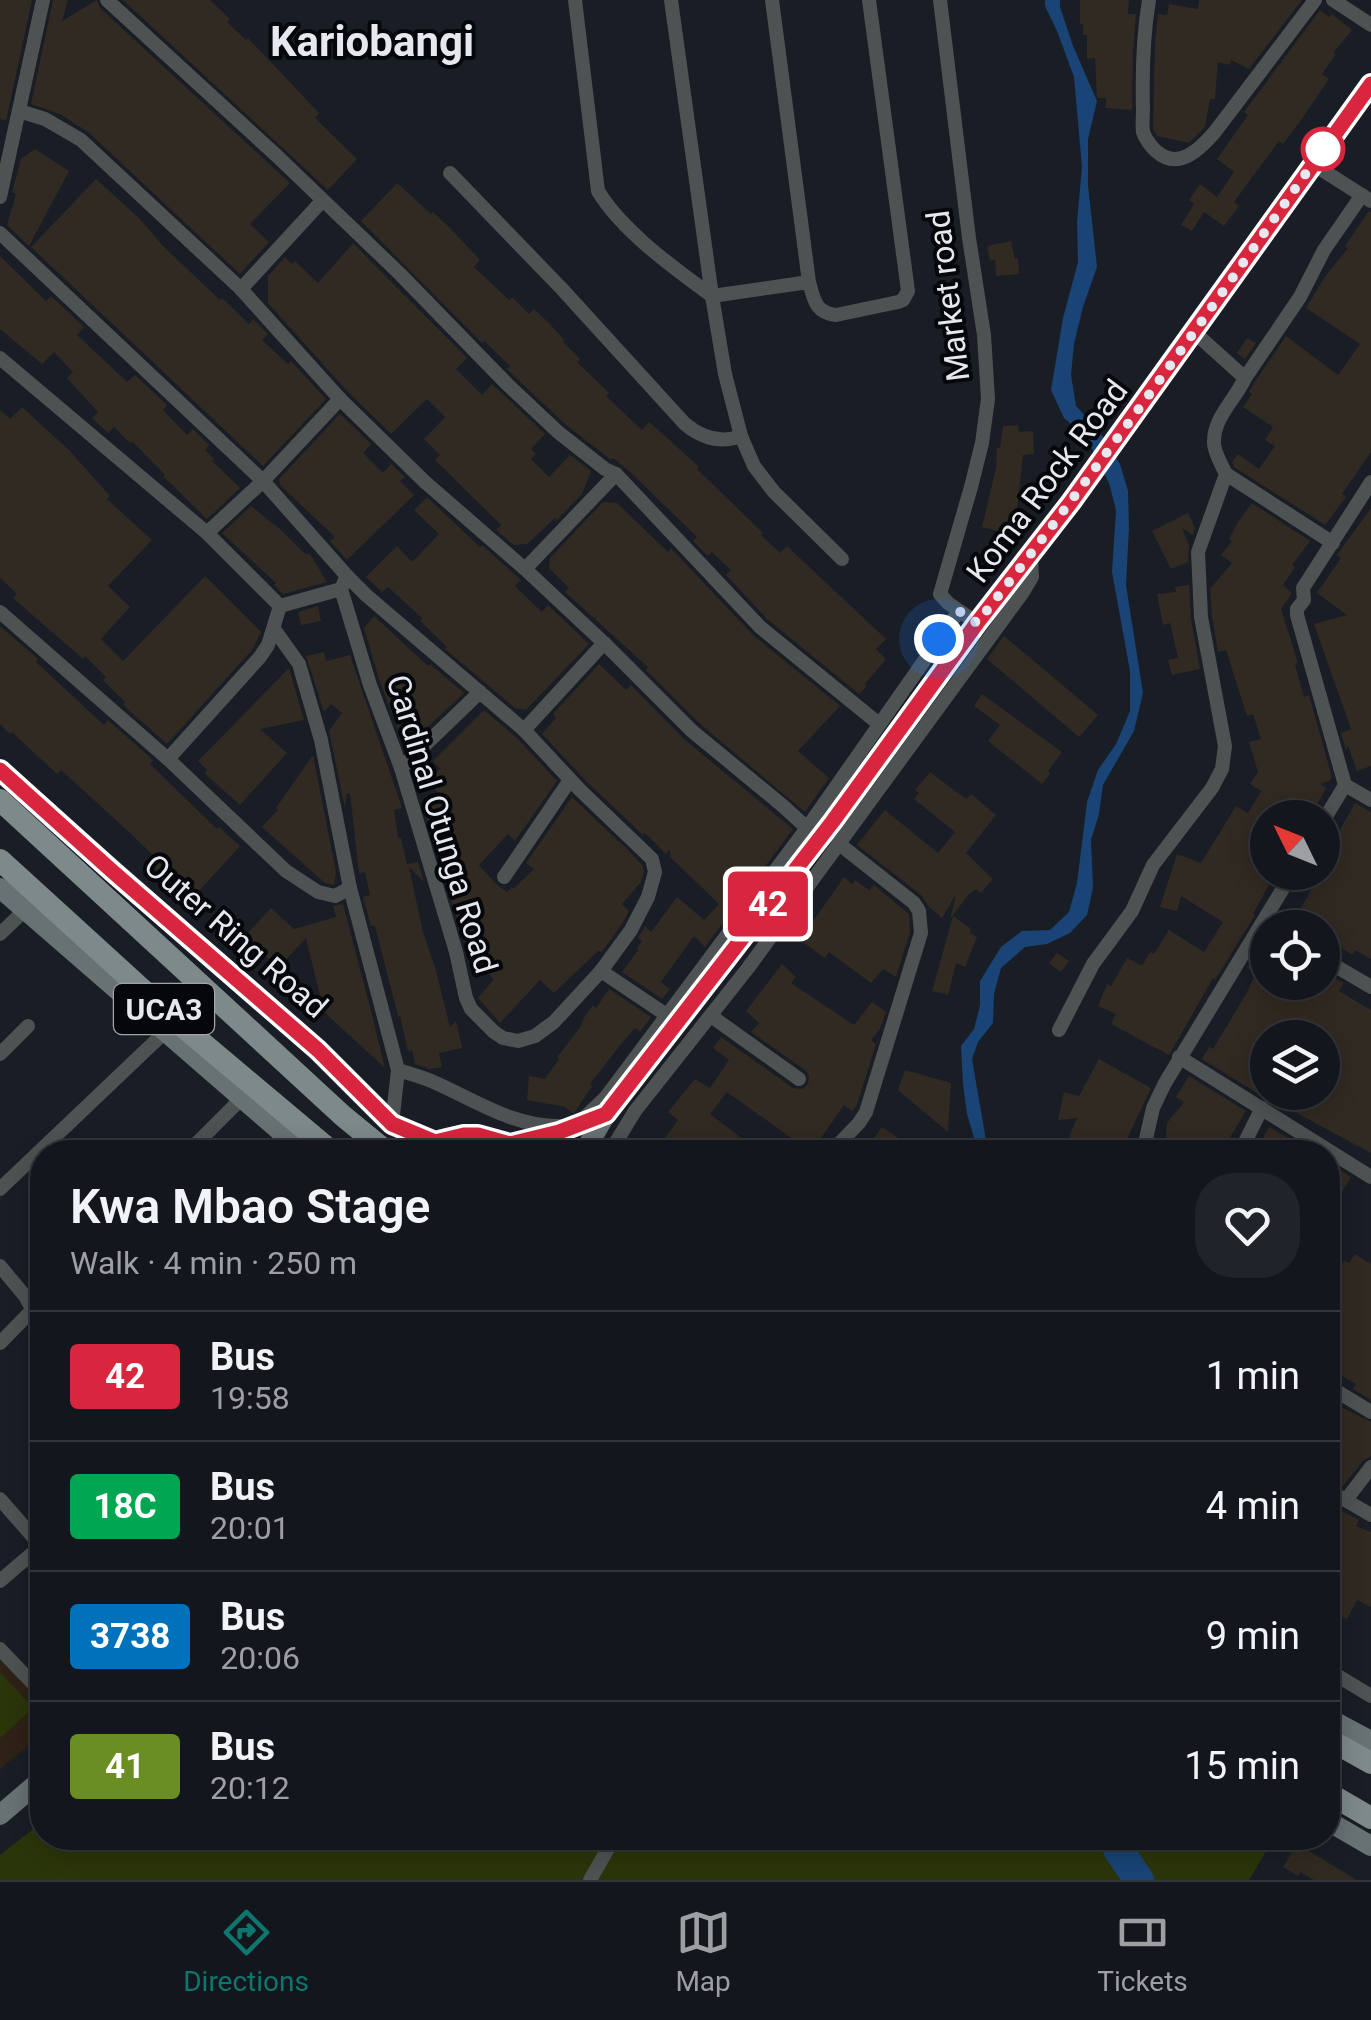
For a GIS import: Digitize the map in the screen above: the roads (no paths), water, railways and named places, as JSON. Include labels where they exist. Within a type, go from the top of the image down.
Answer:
[{"type":"main road","name":"Koma Rock Road","points":[[591,1140],[606,1114],[833,821],[968,617],[1032,554],[1371,84]]},
{"type":"main road","name":"Outer Ring Road","points":[[0,770],[318,1050],[392,1124],[415,1140]]},
{"type":"main road","name":"Outer Ring Road","points":[[0,800],[372,1140]]},
{"type":"main road","name":"UCA3","points":[[0,860],[181,1024],[318,1140]]},
{"type":"main road","name":"UCA3","points":[[0,888],[290,1140]]},
{"type":"main road","points":[[538,1140],[606,1114]]},
{"type":"main road","name":"Outer Ring Road","points":[[448,1140],[464,1135],[493,1140]]},
{"type":"main road","points":[[1340,1724],[1371,1741]]},
{"type":"main road","points":[[1340,1746],[1371,1763]]},
{"type":"main road","points":[[0,1815],[30,1790]]},
{"type":"main road","points":[[1340,1800],[1371,1818]]},
{"type":"main road","points":[[1340,1828],[1371,1846]]},
{"type":"street","points":[[0,197],[44,0]]},
{"type":"street","points":[[106,0],[277,156],[558,432],[616,474],[760,628],[879,724]]},
{"type":"street","points":[[575,0],[598,191],[607,205],[674,268],[712,296],[809,282]]},
{"type":"street","points":[[672,0],[712,296],[725,374],[741,436],[754,466],[774,492],[842,559]]},
{"type":"street","points":[[772,0],[809,282],[816,306],[827,314],[898,302],[908,290],[869,0]]},
{"type":"street","name":"Market road","points":[[940,0],[988,365],[982,443],[940,588],[942,598],[968,617]]},
{"type":"street","points":[[1149,0],[1142,75],[1144,132],[1167,159],[1188,157],[1207,141],[1316,0]]},
{"type":"street","points":[[1333,0],[1371,25]]},
{"type":"street","points":[[19,111],[63,128],[81,140],[241,289],[340,399],[425,482],[604,642],[692,731],[807,828]]},
{"type":"street","points":[[0,126],[14,136]]},
{"type":"street","points":[[1313,164],[1366,198],[1324,250],[1300,297],[1245,378],[1236,398],[1224,408],[1216,426],[1214,446],[1226,474],[1333,543]]},
{"type":"street","points":[[450,173],[684,424],[720,442],[741,436]]},
{"type":"street","points":[[241,289],[322,201]]},
{"type":"street","points":[[0,232],[263,481],[344,582],[280,606]]},
{"type":"street","points":[[1194,332],[1245,378]]},
{"type":"street","points":[[0,358],[207,532],[280,606]]},
{"type":"street","points":[[207,532],[263,481],[340,399]]},
{"type":"street","points":[[525,569],[616,474]]},
{"type":"street","points":[[1060,1030],[1093,964],[1132,912],[1153,865],[1222,769],[1225,746],[1201,617],[1198,552],[1226,474]]},
{"type":"street","points":[[1371,482],[1303,588],[1304,600],[1296,608],[1345,785],[1371,800]]},
{"type":"street","points":[[617,1140],[635,1111],[748,968],[1023,592],[1032,577],[1032,554]]},
{"type":"street","name":"Cardinal Otunga Road","points":[[344,582],[366,595],[524,730],[652,858],[655,872],[631,930],[601,971],[554,1022],[535,1036],[502,1038],[471,1009],[466,998],[402,768],[370,685],[344,582]]},
{"type":"street","points":[[168,759],[260,657],[268,645],[280,606]]},
{"type":"street","points":[[0,612],[168,759],[286,871],[318,892],[334,896],[350,888]]},
{"type":"street","points":[[398,1070],[536,1125],[562,1126],[593,1112],[807,828],[879,724],[968,617]]},
{"type":"street","points":[[274,629],[299,664],[321,740],[350,888],[398,1070],[392,1124]]},
{"type":"street","points":[[524,730],[604,642]]},
{"type":"street","points":[[402,768],[480,692]]},
{"type":"street","points":[[504,877],[570,780]]},
{"type":"street","points":[[1336,800],[1345,785]]},
{"type":"street","points":[[838,843],[914,903],[919,911],[920,934],[866,1112],[843,1140]]},
{"type":"street","points":[[0,934],[24,911]]},
{"type":"street","points":[[1146,1140],[1153,1108],[1180,1057],[1250,952]]},
{"type":"street","points":[[1340,969],[1371,987]]},
{"type":"street","points":[[601,971],[668,1016]]},
{"type":"street","points":[[710,1016],[799,1079]]},
{"type":"street","points":[[0,1054],[28,1026]]},
{"type":"street","points":[[50,1140],[166,1030]]},
{"type":"street","points":[[1180,1057],[1250,1101]]},
{"type":"street","points":[[200,1140],[242,1098]]},
{"type":"street","points":[[1246,1140],[1261,1110]]},
{"type":"street","points":[[1265,1110],[1313,1140]]},
{"type":"street","points":[[1340,1157],[1371,1177]]},
{"type":"street","points":[[0,1188],[30,1159]]},
{"type":"street","points":[[0,1266],[30,1296]]},
{"type":"street","points":[[0,1342],[30,1312]]},
{"type":"street","points":[[1340,1393],[1371,1412]]},
{"type":"street","points":[[1346,1500],[1371,1466]]},
{"type":"street","points":[[1340,1497],[1371,1515]]},
{"type":"street","points":[[0,1499],[30,1533]]},
{"type":"street","points":[[0,1581],[30,1556]]},
{"type":"street","points":[[0,1649],[30,1680]]},
{"type":"street","points":[[1340,1677],[1371,1696]]},
{"type":"street","points":[[590,1880],[607,1850]]},
{"type":"water","points":[[1045,0],[1060,0],[1073,46],[1097,101],[1088,139],[1088,185],[1097,267],[1074,344],[1071,375],[1076,406],[1099,431],[1120,464],[1128,491],[1126,585],[1143,693],[1134,731],[1103,785],[1091,840],[1093,888],[1087,915],[1070,933],[1047,944],[1025,947],[1001,968],[994,994],[993,1023],[978,1042],[972,1059],[986,1140],[975,1140],[967,1114],[961,1046],[974,1029],[980,981],[1001,947],[1022,931],[1050,930],[1069,912],[1077,883],[1087,802],[1098,770],[1116,744],[1130,711],[1130,671],[1112,572],[1116,510],[1109,483],[1087,439],[1064,418],[1051,390],[1063,318],[1078,262],[1082,167],[1074,77]]},
{"type":"waterway","points":[[1119,1850],[1139,1880]]},
{"type":"district","name":"Kariobangi","points":[[372,41]]}]
